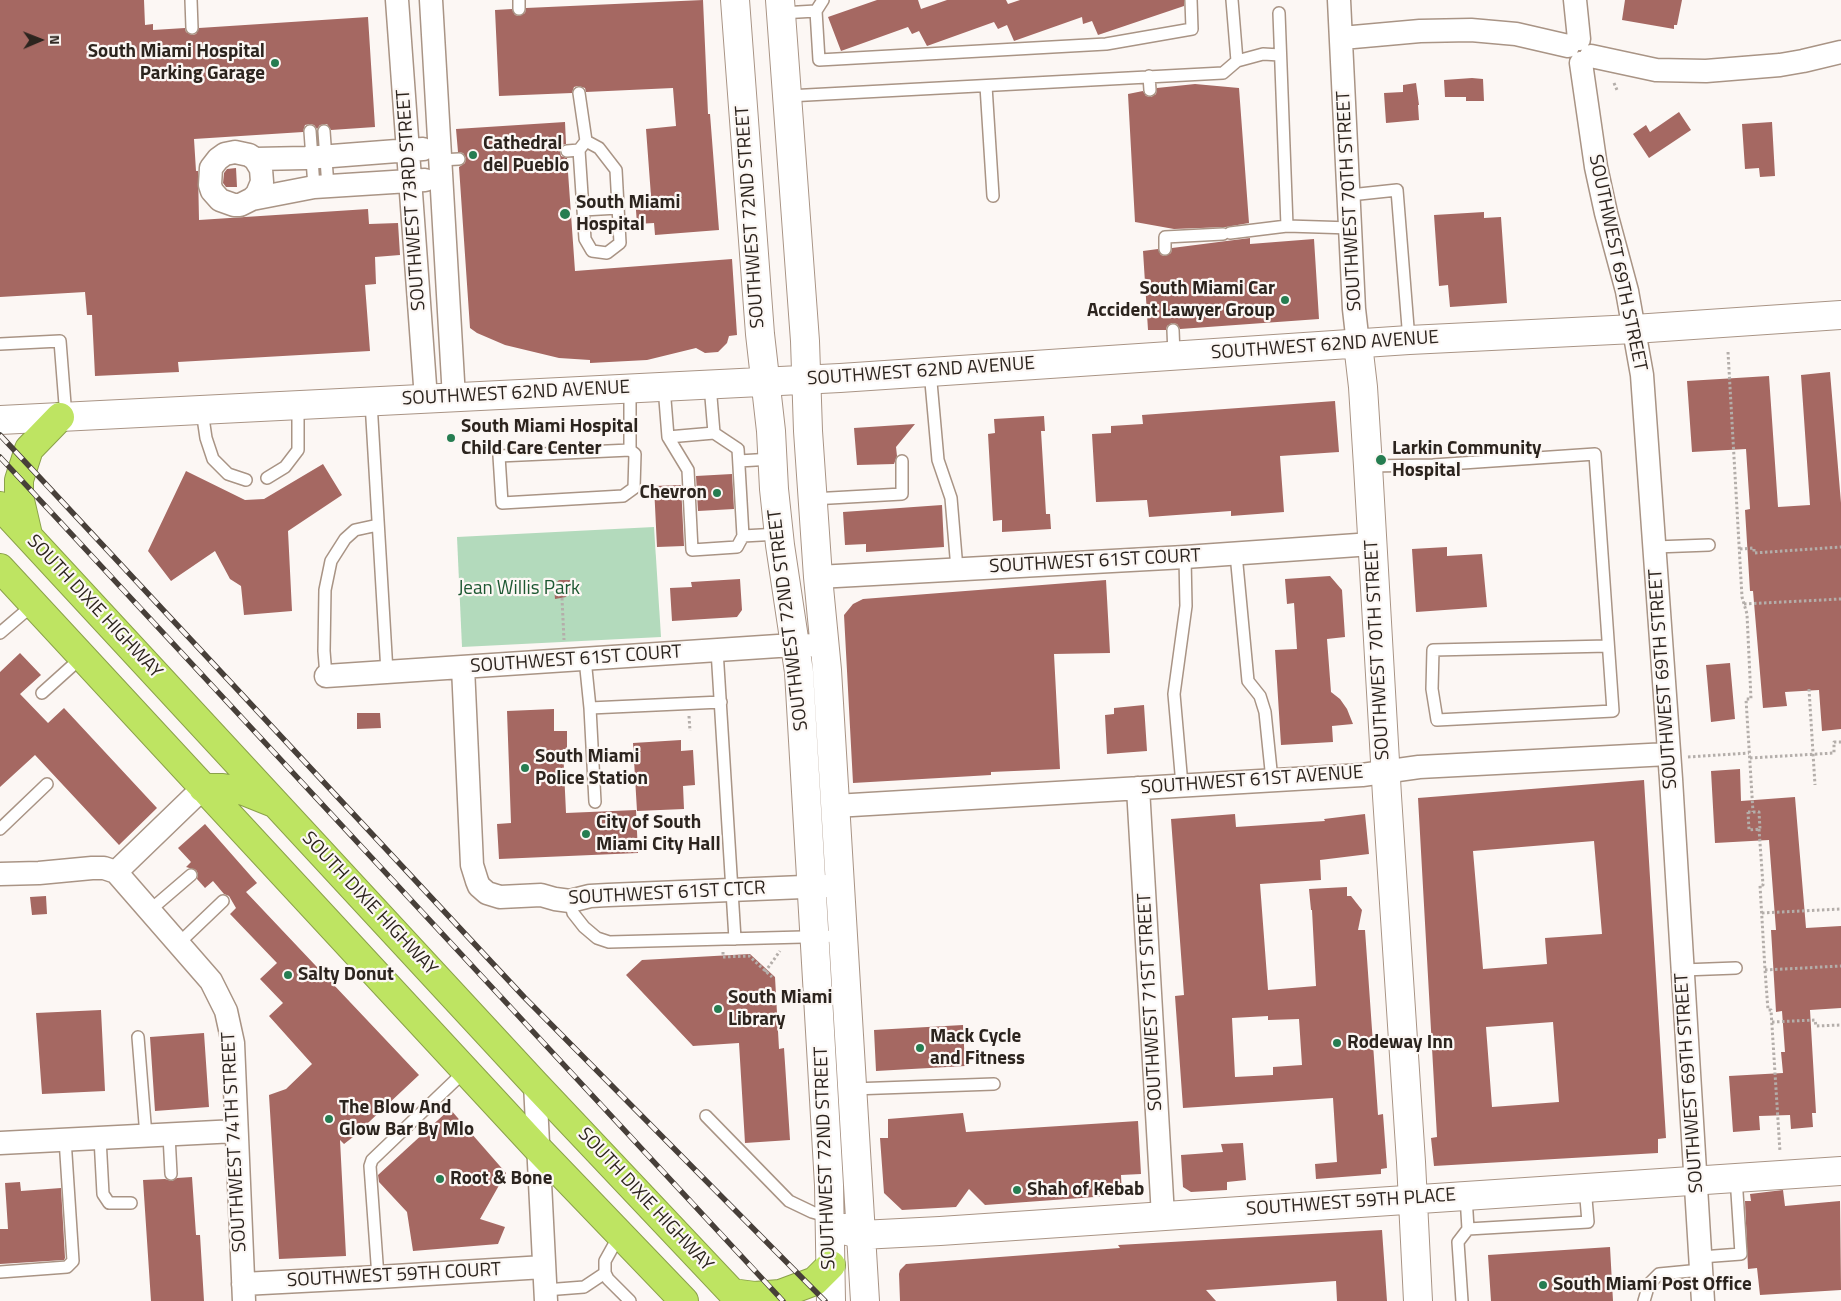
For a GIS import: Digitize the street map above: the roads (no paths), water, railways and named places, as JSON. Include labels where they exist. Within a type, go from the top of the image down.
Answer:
[{"type":"highway","points":[[28,536],[19,496],[18,480],[29,450],[63,417]]},
{"type":"highway","name":"SOUTH DIXIE HIGHWAY","points":[[0,506],[535,1084],[736,1297]]},
{"type":"highway","points":[[0,568],[539,1150],[684,1301]]},
{"type":"highway","points":[[203,724],[209,750],[209,768],[203,788]]},
{"type":"highway","points":[[203,788],[244,791],[277,804]]},
{"type":"highway","points":[[736,1297],[780,1294],[815,1281],[831,1265]]},
{"type":"street","name":"SOUTHWEST 73RD STREET","points":[[397,0],[412,180],[426,399]]},
{"type":"street","name":"SOUTHWEST 73RD STREET","points":[[431,0],[445,161],[454,398]]},
{"type":"street","name":"SOUTHWEST 72ND STREET","points":[[735,0],[760,334],[779,534],[796,646],[826,886],[842,936],[864,1301]]},
{"type":"street","name":"SOUTHWEST 70TH STREET","points":[[1339,0],[1354,309],[1363,387],[1418,1301]]},
{"type":"street","name":"SOUTHWEST 69TH STREET","points":[[1575,0],[1591,140],[1599,184],[1627,292],[1642,376],[1655,547],[1677,755],[1683,970],[1703,1301]]},
{"type":"street","name":"SOUTHWEST 72ND STREET","points":[[781,6],[806,341],[812,498],[825,645],[835,806],[826,886],[815,936],[829,1185],[831,1301]]},
{"type":"street","points":[[1342,38],[1471,30],[1516,34],[1656,70],[1706,72],[1795,63],[1841,52]]},
{"type":"street","points":[[254,159],[319,157],[409,150],[445,161]]},
{"type":"street","points":[[252,200],[262,182],[261,169],[254,159],[242,152],[225,154],[214,163],[209,178],[212,191],[220,200],[226,203],[240,204],[321,187],[412,180],[445,161]]},
{"type":"street","name":"SOUTHWEST 62ND AVENUE","points":[[0,420],[766,382],[930,371],[1174,343],[1358,344],[1634,329],[1841,315]]},
{"type":"street","name":"SOUTHWEST 61ST COURT","points":[[818,577],[1236,554],[1372,544]]},
{"type":"street","name":"SOUTHWEST 61ST COURT","points":[[326,676],[717,650],[825,645]]},
{"type":"street","name":"SOUTHWEST 61ST CTCR","points":[[463,667],[472,865],[476,881],[483,890],[493,896],[541,895],[570,901],[590,896],[826,886]]},
{"type":"street","name":"SOUTHWEST 61ST AVENUE","points":[[835,806],[1272,780],[1385,772],[1419,767],[1677,755]]},
{"type":"street","points":[[0,874],[39,873],[92,868],[104,868],[116,872],[203,788]]},
{"type":"street","name":"SOUTHWEST 71ST STREET","points":[[1138,788],[1163,1216]]},
{"type":"street","name":"SOUTHWEST 74TH STREET","points":[[116,872],[211,981],[226,1011],[233,1043],[243,1292]]},
{"type":"street","points":[[535,1084],[546,1295]]},
{"type":"street","points":[[0,1143],[236,1131]]},
{"type":"street","name":"SOUTHWEST 59TH PLACE","points":[[861,1235],[1841,1171]]},
{"type":"street","points":[[829,1185],[839,1220],[848,1231],[861,1235]]},
{"type":"street","name":"SOUTHWEST 59TH COURT","points":[[243,1292],[378,1278],[544,1267]]},
{"type":"lane","points":[[191,0],[192,28]]},
{"type":"lane","points":[[823,0],[816,10],[819,60],[1106,44],[1192,29],[1191,0]]},
{"type":"lane","points":[[1232,0],[1237,61]]},
{"type":"lane","points":[[781,6],[816,10]]},
{"type":"lane","points":[[1279,13],[1287,226]]},
{"type":"lane","points":[[788,96],[1223,73],[1237,61],[1263,54],[1280,55]]},
{"type":"lane","points":[[1149,76],[1150,90]]},
{"type":"lane","points":[[986,86],[993,196]]},
{"type":"lane","points":[[567,151],[582,145],[599,148],[616,170],[620,243],[607,253],[592,250],[586,239],[583,210],[582,145],[579,93]]},
{"type":"lane","points":[[310,131],[319,157]]},
{"type":"lane","points":[[321,187],[319,157],[324,131]]},
{"type":"lane","points":[[1349,184],[1397,190],[1409,340]]},
{"type":"lane","points":[[583,210],[618,208]]},
{"type":"lane","points":[[1165,248],[1165,232],[1226,233],[1287,226],[1351,228]]},
{"type":"lane","points":[[0,344],[60,341],[63,417]]},
{"type":"lane","points":[[930,371],[938,460],[951,498],[957,569]]},
{"type":"lane","points":[[710,385],[714,433]]},
{"type":"lane","points":[[664,386],[668,437],[688,470],[692,550],[737,547],[743,536],[738,448],[714,433],[668,437]]},
{"type":"lane","points":[[630,388],[630,450]]},
{"type":"lane","points":[[371,402],[386,672]]},
{"type":"lane","points":[[267,478],[285,467],[298,450],[298,406]]},
{"type":"lane","points":[[202,411],[206,438],[213,459],[228,474],[246,480]]},
{"type":"lane","points":[[630,450],[635,454],[634,488],[623,496],[502,503],[499,456],[630,450]]},
{"type":"lane","points":[[1368,466],[1433,465],[1595,454],[1613,711],[1437,720],[1432,689],[1433,650],[1608,646]]},
{"type":"lane","points":[[739,461],[772,459]]},
{"type":"lane","points":[[812,498],[902,494],[902,462]]},
{"type":"lane","points":[[326,676],[324,652],[325,590],[332,560],[345,539],[355,530],[378,525]]},
{"type":"lane","points":[[743,536],[779,534]]},
{"type":"lane","points":[[1655,547],[1708,545]]},
{"type":"lane","points":[[1236,554],[1248,682],[1260,696],[1266,712],[1272,780]]},
{"type":"lane","points":[[1182,786],[1174,694],[1186,606],[1185,557]]},
{"type":"lane","points":[[0,633],[34,604]]},
{"type":"lane","points":[[717,650],[735,939]]},
{"type":"lane","points":[[42,693],[82,657]]},
{"type":"lane","points":[[585,659],[590,708],[595,802]]},
{"type":"lane","points":[[590,708],[721,702]]},
{"type":"lane","points":[[0,829],[47,784]]},
{"type":"lane","points":[[149,911],[191,875]]},
{"type":"lane","points":[[178,944],[223,901]]},
{"type":"lane","points":[[570,901],[573,913],[584,927],[597,938],[609,942],[842,936]]},
{"type":"lane","points":[[1683,970],[1736,968]]},
{"type":"lane","points":[[138,1037],[146,1136]]},
{"type":"lane","points":[[378,1278],[370,1166],[372,1160],[466,1070]]},
{"type":"lane","points":[[852,1089],[994,1084]]},
{"type":"lane","points":[[706,1116],[789,1201],[812,1212],[830,1217]]},
{"type":"lane","points":[[169,1135],[171,1174]]},
{"type":"lane","points":[[100,1138],[103,1194],[109,1203],[131,1203]]},
{"type":"lane","points":[[0,1272],[67,1266],[73,1261],[65,1139]]},
{"type":"lane","points":[[1644,1301],[1649,1284],[1659,1274],[1741,1254],[1736,1177]]},
{"type":"lane","points":[[1468,1229],[1588,1222],[1585,1187]]},
{"type":"lane","points":[[1462,1301],[1458,1242],[1468,1229],[1466,1194]]},
{"type":"lane","points":[[620,1234],[605,1261],[605,1273],[608,1279],[630,1301]]},
{"type":"lane","points":[[546,1295],[584,1287],[605,1273]]},
{"type":"railway","points":[[0,435],[524,997],[825,1301]]},
{"type":"railway","points":[[0,457],[783,1301]]},
{"type":"place","name":"South Miami Hospital Parking Garage","points":[[275,63]]},
{"type":"place","name":"Cathedral del Pueblo","points":[[473,155]]},
{"type":"place","name":"South Miami Hospital","points":[[565,214]]},
{"type":"place","name":"South Miami Car Accident Lawyer Group","points":[[1285,300]]},
{"type":"place","name":"South Miami Hospital Child Care Center","points":[[451,438]]},
{"type":"place","name":"Larkin Community Hospital","points":[[1381,460]]},
{"type":"place","name":"Chevron","points":[[717,493]]},
{"type":"place","name":"South Miami Police Station","points":[[525,768]]},
{"type":"place","name":"City of South Miami City Hall","points":[[586,834]]},
{"type":"place","name":"Salty Donut","points":[[288,975]]},
{"type":"place","name":"South Miami Library","points":[[718,1009]]},
{"type":"place","name":"Rodeway Inn","points":[[1337,1043]]},
{"type":"place","name":"Mack Cycle and Fitness","points":[[920,1048]]},
{"type":"place","name":"The Blow And Glow Bar By Mlo","points":[[329,1119]]},
{"type":"place","name":"Root & Bone","points":[[440,1179]]},
{"type":"place","name":"Shah of Kebab","points":[[1017,1190]]},
{"type":"place","name":"South Miami Post Office","points":[[1543,1285]]},
{"type":"park label","name":"Jean Willis Park","points":[[519,589]]}]
